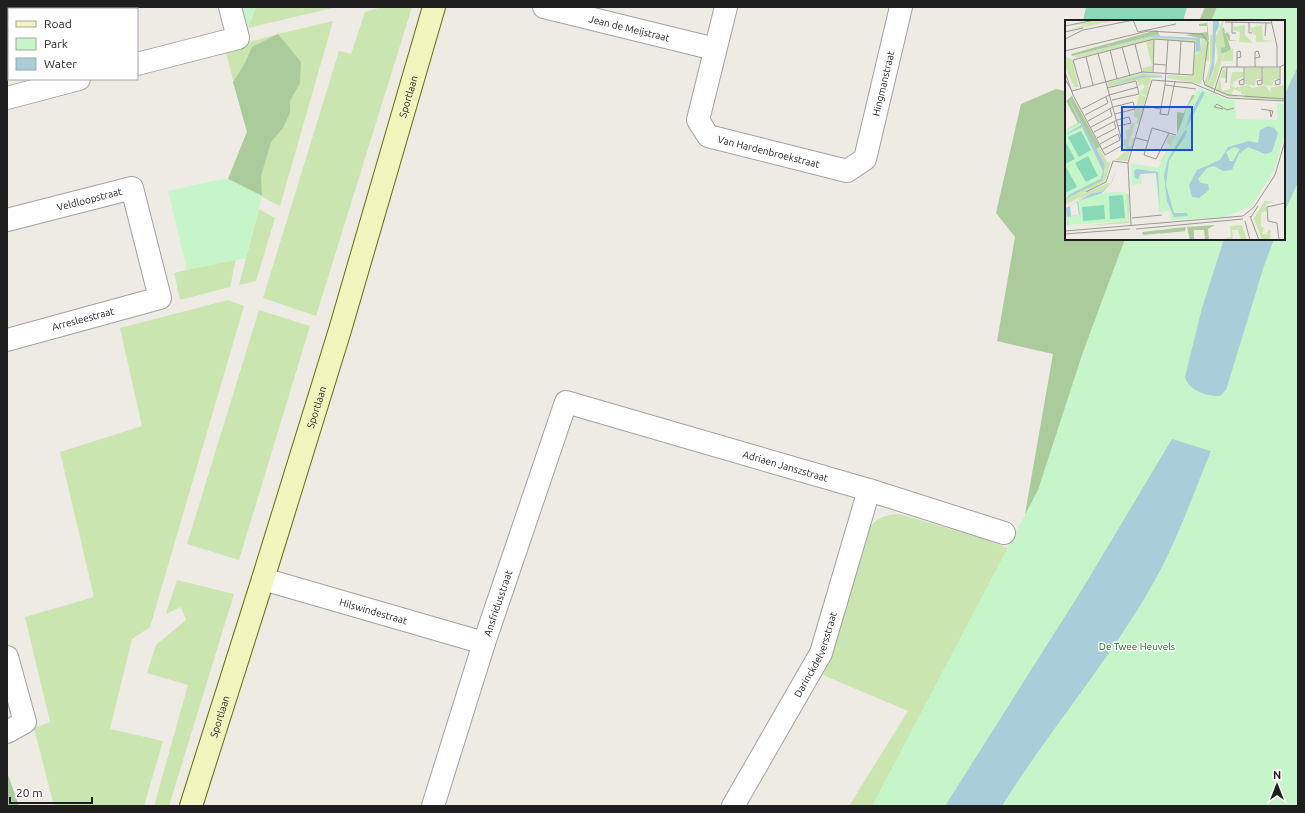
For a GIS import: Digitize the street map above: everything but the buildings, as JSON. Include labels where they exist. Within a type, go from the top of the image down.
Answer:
[{"type":"street","points":[[138,64],[238,38],[230,7]]},
{"type":"street","name":"Sportlaan","points":[[191,806],[340,330],[434,7]]},
{"type":"street","name":"Jean de Meijstraat","points":[[544,7],[715,49]]},
{"type":"street","name":"Van Hardenbroekstraat","points":[[726,7],[698,120],[708,136],[847,170],[865,159]]},
{"type":"street","name":"Hingmanstraat","points":[[865,159],[902,7]]},
{"type":"street","points":[[7,98],[74,80]]},
{"type":"street","name":"Veldloopstraat","points":[[7,220],[132,188],[160,298]]},
{"type":"street","name":"Arresleestraat","points":[[7,340],[160,298]]},
{"type":"street","name":"Adriaen Janszstraat","points":[[566,402],[869,490],[1004,533]]},
{"type":"street","name":"Ansfridusstraat","points":[[433,806],[484,643],[566,402]]},
{"type":"street","name":"Darinckdelversstraat","points":[[732,806],[821,653],[869,490]]},
{"type":"street","name":"Hilswindestraat","points":[[263,579],[484,643]]},
{"type":"street","points":[[7,657],[16,727]]},
{"type":"green space","points":[[242,7],[256,7],[248,28]]},
{"type":"green space","points":[[256,7],[337,7],[248,28]]},
{"type":"green space","points":[[382,7],[412,7],[316,316],[263,298],[339,51],[351,54],[365,12]]},
{"type":"green space","points":[[1086,7],[1187,7],[1183,20],[1083,20]]},
{"type":"green space","points":[[1205,7],[1248,7],[1242,20],[1199,20]]},
{"type":"green space","name":"De Twee Heuvels","points":[[1217,7],[1298,7],[1298,806],[872,806],[1038,490],[1083,352],[1125,240],[1285,240],[1285,20],[1211,20]]},
{"type":"green space","points":[[333,21],[280,206],[228,179],[247,132],[225,49],[278,34]]},
{"type":"green space","points":[[278,34],[301,62],[300,83],[290,101],[290,113],[283,128],[271,142],[261,176],[262,196],[228,179],[247,132],[233,82],[245,63],[252,47]]},
{"type":"green space","points":[[1056,89],[1065,91],[1065,240],[1146,240],[1043,496],[1025,514],[1053,354],[997,341],[1015,237],[996,213],[1021,104]]},
{"type":"green space","points":[[228,179],[262,196],[246,258],[187,270],[168,191]]},
{"type":"green space","points":[[259,209],[275,218],[256,281],[239,285]]},
{"type":"green space","points":[[236,259],[230,287],[180,300],[174,273]]},
{"type":"green space","points":[[228,300],[244,306],[150,627],[132,639],[110,729],[163,741],[144,806],[54,806],[34,728],[50,722],[25,617],[94,597],[60,452],[142,426],[120,328]]},
{"type":"green space","points":[[259,310],[310,326],[239,560],[187,544]]},
{"type":"green space","points":[[899,514],[987,540],[1010,549],[875,806],[849,806],[908,711],[823,675],[869,528],[882,517]]},
{"type":"green space","points":[[177,580],[234,594],[169,806],[154,806],[188,685],[147,673],[156,645],[186,620],[181,607],[166,614]]},
{"type":"green space","points":[[7,772],[19,806],[7,806]]},
{"type":"water","points":[[1298,66],[1298,182],[1285,211],[1285,94]]},
{"type":"water","points":[[1224,240],[1274,240],[1264,266],[1226,390],[1220,396],[1199,392],[1190,386],[1185,377],[1202,308]]},
{"type":"water","points":[[1172,439],[1211,451],[1171,549],[1138,609],[1002,806],[945,806],[1083,588]]}]
